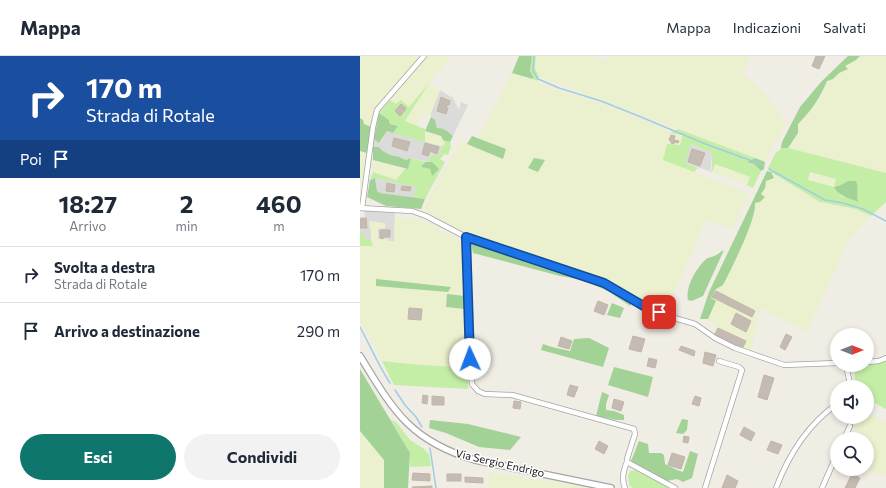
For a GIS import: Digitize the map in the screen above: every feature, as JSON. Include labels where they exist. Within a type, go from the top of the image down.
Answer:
[{"type":"street","points":[[424,56],[377,110],[373,127],[361,208],[412,211],[426,216],[466,237],[604,283],[647,308],[695,324],[715,338],[735,348],[784,365],[830,363]]},
{"type":"street","points":[[466,237],[472,384],[478,392],[485,394],[512,395],[634,429],[635,434],[623,471],[623,480],[626,488]]},
{"type":"street","name":"Via Sergio Endrigo","points":[[360,356],[384,396],[396,411],[417,432],[454,454],[475,460],[598,484],[611,488]]},
{"type":"street","points":[[874,361],[886,358]]},
{"type":"street","points":[[705,488],[742,370],[739,367],[719,361]]},
{"type":"street","points":[[776,488],[791,456],[808,430],[830,409]]},
{"type":"street","points":[[847,432],[850,426]]},
{"type":"street","points":[[627,462],[675,488]]},
{"type":"street","points":[[822,488],[830,470]]},
{"type":"shaded area","points":[[440,90],[453,98],[459,110],[461,102],[468,105],[453,136],[448,131],[437,128],[435,120],[431,117],[431,113]]},
{"type":"shaded area","points":[[387,131],[442,146],[437,157],[431,154],[428,162],[411,158],[406,160],[384,153],[379,147],[373,147],[374,139],[380,143]]},
{"type":"shaded area","points":[[690,144],[712,153],[712,172],[685,163]]},
{"type":"shaded area","points":[[375,178],[417,187],[413,198],[380,193],[377,191]]},
{"type":"shaded area","points":[[364,210],[395,213],[394,241],[388,241],[388,239],[378,239],[378,229],[385,223],[371,233],[371,240],[365,240],[365,233],[360,233],[360,217],[365,217]]},
{"type":"green space","points":[[360,56],[421,56],[374,112],[371,127],[363,124],[363,120],[360,118]]},
{"type":"green space","points":[[427,56],[451,56],[429,83],[440,90],[431,113],[425,117],[420,117],[416,126],[405,122],[427,86],[409,107],[396,104],[390,100]]},
{"type":"green space","points":[[519,56],[532,56],[530,71],[533,79],[512,73]]},
{"type":"green space","points":[[532,56],[536,56],[535,68],[539,77],[537,81],[533,79],[533,75],[530,71]]},
{"type":"green space","points":[[536,56],[593,56],[604,62],[609,56],[750,56],[743,74],[765,93],[787,123],[765,162],[539,77],[535,68]]},
{"type":"green space","points":[[848,56],[860,56],[845,66],[848,69],[839,73],[833,79],[827,81],[815,104],[798,124],[798,133],[788,148],[781,148],[782,142],[800,107],[821,82]]},
{"type":"green space","points":[[860,56],[886,56],[886,173],[788,148],[798,133],[798,124],[810,111],[822,94],[827,81],[833,79],[839,73],[848,69],[845,66]]},
{"type":"green space","points":[[512,73],[533,79],[548,87],[603,104],[663,128],[670,133],[683,135],[680,146],[663,160],[749,194],[733,229],[706,220],[667,307],[649,304],[607,281],[466,234],[426,211],[425,207],[433,190],[460,141],[503,159],[506,149],[478,138]]},
{"type":"green space","points":[[429,83],[405,121],[425,129],[425,142],[393,133],[398,126],[390,124],[389,120],[379,113],[390,100],[396,104],[401,100],[409,107]]},
{"type":"green space","points":[[379,113],[389,120],[390,124],[398,126],[393,133],[387,131],[379,143],[374,139]]},
{"type":"green space","points":[[431,117],[435,120],[437,128],[446,130],[453,136],[450,142],[443,140],[441,136],[425,131]]},
{"type":"green space","points":[[360,118],[363,120],[364,124],[371,127],[367,153],[360,151]]},
{"type":"green space","points":[[678,129],[755,158],[747,162],[754,164],[761,171],[753,188],[747,185],[750,177],[715,164],[712,172],[712,153],[691,144],[685,163],[698,168],[694,172],[663,160],[667,144],[680,145],[683,135],[670,133]]},
{"type":"green space","points":[[425,131],[441,136],[445,144],[442,146],[425,142]]},
{"type":"green space","points":[[472,136],[506,149],[503,159],[467,144]]},
{"type":"green space","points":[[443,140],[450,142],[451,147],[448,155],[445,154],[440,159],[445,162],[425,199],[413,198],[416,187],[375,178],[370,180],[373,172],[396,180],[405,169],[408,169],[411,158],[425,162],[421,167],[430,169],[432,176],[432,162],[428,162],[431,154],[437,157],[442,146],[445,144]]},
{"type":"green space","points":[[373,147],[379,147],[386,153],[406,160],[411,158],[408,169],[373,160]]},
{"type":"green space","points":[[781,148],[788,148],[886,173],[886,202],[871,216],[856,209],[820,202],[771,172],[768,168],[776,152]],"holes":[[[810,172],[836,179],[834,187],[808,180]],[[841,185],[857,202],[848,197],[842,197],[834,187]]]},
{"type":"green space","points":[[360,151],[367,153],[365,182],[360,182]]},
{"type":"green space","points":[[534,158],[545,160],[538,172],[528,168]]},
{"type":"green space","points":[[755,158],[765,162],[764,169],[761,171],[754,164],[747,162]]},
{"type":"green space","points":[[373,160],[405,169],[396,180],[373,172]]},
{"type":"green space","points":[[425,162],[432,162],[439,169],[432,176],[430,169],[421,167]]},
{"type":"green space","points":[[715,164],[750,177],[747,185],[712,172]]},
{"type":"green space","points":[[767,171],[771,172],[774,178],[766,181],[765,188],[761,194],[765,197],[760,202],[755,203],[755,210],[748,232],[737,256],[723,285],[716,289],[711,298],[716,301],[708,319],[700,319],[709,292]]},
{"type":"green space","points":[[771,172],[820,202],[856,209],[871,216],[850,238],[807,331],[760,308],[751,351],[712,333],[717,326],[708,319],[716,301],[711,299],[716,289],[723,285],[735,263],[752,219],[755,203],[765,197],[761,194],[765,188],[766,181],[773,178]]},
{"type":"green space","points":[[810,172],[836,179],[834,187],[808,180]]},
{"type":"green space","points":[[375,178],[377,191],[380,193],[425,199],[421,209],[386,206],[367,197],[370,180]]},
{"type":"green space","points":[[848,181],[856,181],[858,202],[841,195],[834,187]]},
{"type":"green space","points":[[395,217],[420,219],[423,222],[442,227],[437,230],[464,241],[465,296],[447,294],[446,307],[467,310],[468,368],[382,361],[360,319],[360,246],[373,246],[369,221],[385,223],[385,228],[378,229],[378,239],[388,239],[389,241],[394,241]],"holes":[[[376,280],[447,292],[376,286]]]},
{"type":"green space","points":[[360,233],[365,233],[365,240],[371,240],[373,246],[360,246]]},
{"type":"green space","points":[[471,243],[484,244],[512,255],[583,277],[609,288],[632,301],[630,306],[608,291],[583,280],[560,276],[473,253]]},
{"type":"green space","points":[[724,250],[703,296],[692,301],[688,300],[688,290],[692,278],[698,268],[706,259],[717,255]]},
{"type":"green space","points":[[376,279],[451,287],[448,292],[376,286]]},
{"type":"green space","points":[[447,294],[465,296],[465,309],[446,307]]},
{"type":"green space","points":[[612,303],[624,308],[620,318],[607,315]]},
{"type":"green space","points":[[589,338],[609,348],[603,367],[541,350],[543,344],[570,351],[574,339]]},
{"type":"green space","points":[[382,361],[468,368],[468,389],[394,385]]},
{"type":"green space","points":[[886,361],[886,409],[874,403],[874,380],[855,380],[854,372],[874,372],[874,363]]},
{"type":"green space","points":[[614,367],[653,377],[648,397],[608,385]]},
{"type":"green space","points":[[360,369],[410,453],[408,488],[384,488],[384,460],[360,431]]},
{"type":"green space","points":[[602,392],[609,395],[606,410],[624,415],[624,420],[596,416]]},
{"type":"green space","points":[[874,416],[886,422],[886,471],[883,477],[874,472],[874,432],[859,432],[853,427],[854,424],[874,424]]},
{"type":"green space","points":[[390,419],[396,422],[410,440],[429,454],[431,466],[410,467],[410,453]]},
{"type":"green space","points":[[682,419],[688,420],[687,430],[683,434],[676,433]]},
{"type":"green space","points":[[430,420],[468,424],[521,437],[510,450],[479,447],[446,433],[429,428]]},
{"type":"green space","points":[[360,431],[384,460],[384,488],[360,488]]},
{"type":"green space","points":[[639,441],[648,444],[649,453],[661,453],[664,455],[665,464],[683,472],[690,451],[698,454],[692,478],[683,482],[677,479],[667,481],[631,461]]},
{"type":"green space","points":[[636,470],[670,488],[633,488],[629,485],[628,476],[630,471]]},
{"type":"green space","points":[[490,472],[537,480],[594,488],[488,488]]},
{"type":"building","points":[[816,56],[825,56],[819,69],[812,66]]},
{"type":"building","points":[[441,97],[450,101],[446,108],[448,108],[446,114],[437,111]]},
{"type":"building","points":[[401,104],[406,108],[404,112],[402,110],[401,111],[403,113],[400,116],[395,111]]},
{"type":"building","points":[[671,135],[675,136],[674,140],[679,141],[678,143],[671,143],[669,140]]},
{"type":"building","points":[[394,138],[410,142],[407,151],[392,146]]},
{"type":"building","points":[[425,143],[439,147],[437,154],[430,151],[428,156],[422,154]]},
{"type":"building","points":[[692,149],[705,153],[700,166],[688,162]]},
{"type":"building","points":[[387,183],[395,185],[394,192],[386,191]]},
{"type":"building","points":[[402,186],[411,187],[410,191],[401,190]]},
{"type":"building","points":[[366,218],[367,228],[360,228],[360,219]]},
{"type":"building","points":[[380,230],[390,230],[390,237],[383,237],[383,239],[380,238]]},
{"type":"building","points":[[716,291],[755,311],[752,317],[712,297]]},
{"type":"building","points":[[598,301],[608,305],[604,315],[594,311]]},
{"type":"building","points":[[409,308],[422,309],[421,320],[408,319]]},
{"type":"building","points":[[736,313],[751,321],[746,332],[731,324]]},
{"type":"building","points":[[718,328],[746,341],[742,349],[714,336]]},
{"type":"building","points":[[786,334],[792,337],[785,350],[780,347]]},
{"type":"building","points":[[633,336],[645,339],[641,352],[629,349]]},
{"type":"building","points":[[561,337],[572,341],[569,349],[558,346]]},
{"type":"building","points":[[681,346],[695,351],[694,356],[679,350]]},
{"type":"building","points":[[705,352],[716,355],[713,366],[703,363]]},
{"type":"building","points":[[649,358],[657,360],[655,368],[647,366]]},
{"type":"building","points":[[764,375],[774,378],[767,400],[758,397]]},
{"type":"building","points":[[570,385],[578,387],[574,397],[567,395]]},
{"type":"building","points":[[423,395],[428,396],[427,404],[422,403]]},
{"type":"building","points":[[432,396],[444,397],[444,405],[432,405]]},
{"type":"building","points":[[695,396],[701,398],[699,406],[692,404]]},
{"type":"building","points":[[614,399],[624,402],[621,411],[612,408]]},
{"type":"building","points":[[514,401],[521,402],[520,409],[513,408]]},
{"type":"building","points":[[744,427],[755,433],[751,441],[740,435]]},
{"type":"building","points":[[684,436],[689,437],[688,443],[683,442]]},
{"type":"building","points":[[599,441],[608,446],[604,454],[595,449]]},
{"type":"building","points":[[771,441],[782,445],[778,454],[767,450]]},
{"type":"building","points":[[672,453],[685,457],[681,469],[668,465]]},
{"type":"building","points":[[413,473],[430,474],[430,481],[412,480]]},
{"type":"building","points":[[447,474],[461,474],[461,481],[447,481]]},
{"type":"building","points":[[727,475],[738,481],[735,488],[722,488]]},
{"type":"building","points":[[851,476],[860,478],[855,488],[845,488]]},
{"type":"building","points":[[465,477],[483,478],[483,483],[465,482]]},
{"type":"building","points":[[432,486],[432,488],[412,487]]},
{"type":"waterway","points":[[534,56],[533,71],[538,79],[559,88],[601,101],[703,143],[763,165]]},
{"type":"waterway","points":[[769,169],[825,200],[843,203],[863,209],[886,221]]},
{"type":"waterway","points":[[360,327],[390,383]]},
{"type":"waterway","points":[[395,390],[422,427]]},
{"type":"waterway","points":[[430,448],[436,488]]},
{"type":"route","points":[[470,359],[466,237],[604,283],[647,308],[659,312]]}]
